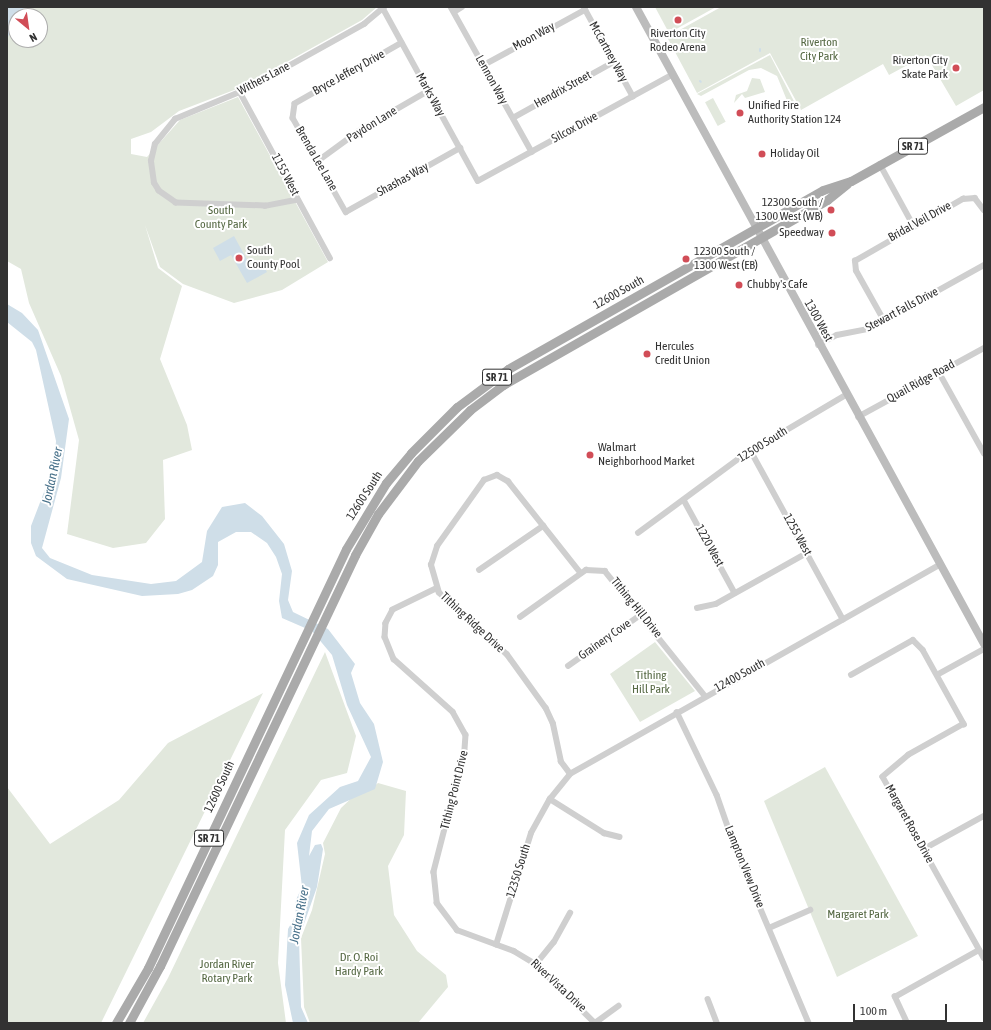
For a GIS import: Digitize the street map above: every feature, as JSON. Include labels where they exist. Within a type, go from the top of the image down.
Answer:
[{"type":"main road","name":"12600 South","points":[[128,1023],[160,966],[355,555],[398,486],[444,434],[470,410],[539,364],[828,200],[851,181],[880,164],[984,107]]},
{"type":"main road","name":"12600 South","points":[[116,1023],[148,968],[316,609],[346,549],[386,483],[457,407],[508,369],[823,190],[851,181]]},
{"type":"street","points":[[453,9],[462,7]]},
{"type":"street","name":"1300 West","points":[[636,7],[818,346],[984,644]]},
{"type":"street","name":"Marks Way","points":[[384,8],[478,181]]},
{"type":"street","name":"Withers Lane","points":[[298,200],[266,206],[176,203],[159,191],[154,182],[152,153],[159,135],[175,119],[240,92],[364,24],[384,8]]},
{"type":"street","name":"McCartney Way","points":[[584,8],[633,96]]},
{"type":"street","name":"Moon Way","points":[[484,65],[584,8]]},
{"type":"street","name":"Lennon Way","points":[[453,9],[532,152]]},
{"type":"street","name":"Bryce Jeffery Drive","points":[[295,104],[402,43]]},
{"type":"street","name":"Hendrix Street","points":[[513,118],[614,62]]},
{"type":"street","name":"Silcox Drive","points":[[478,181],[672,75]]},
{"type":"street","name":"Paydon Lane","points":[[318,161],[359,131],[428,91]]},
{"type":"street","name":"1155 West","points":[[240,92],[330,258]]},
{"type":"street","name":"Brenda Lee Lane","points":[[295,104],[293,118],[346,212]]},
{"type":"street","name":"Shashas Way","points":[[346,212],[460,148]]},
{"type":"street","points":[[880,164],[914,226]]},
{"type":"street","name":"Bridal Veil Drive","points":[[884,321],[856,271],[855,260],[967,198],[977,200],[984,210]]},
{"type":"street","name":"Stewart Falls Drive","points":[[818,346],[837,335],[865,331],[984,266]]},
{"type":"street","name":"Quail Ridge Road","points":[[858,417],[984,348]]},
{"type":"street","points":[[939,372],[982,444],[984,453]]},
{"type":"street","name":"12500 South","points":[[638,533],[751,451],[846,395]]},
{"type":"street","name":"1255 West","points":[[751,451],[843,619]]},
{"type":"street","name":"Tithing Ridge Drive","points":[[543,526],[505,478],[493,475],[484,480],[437,546],[431,565],[436,589],[522,673],[549,714],[561,762],[570,774]]},
{"type":"street","name":"1220 West","points":[[684,500],[735,593]]},
{"type":"street","points":[[479,570],[543,526],[581,573],[520,617]]},
{"type":"street","points":[[697,608],[716,604],[807,553]]},
{"type":"street","name":"12400 South","points":[[550,799],[570,774],[677,712],[940,565]]},
{"type":"street","name":"Tithing Hill Drive","points":[[581,573],[596,569],[609,574],[706,696]]},
{"type":"street","name":"Tithing Point Drive","points":[[436,589],[393,610],[386,623],[385,637],[394,659],[453,712],[464,730],[466,751],[434,872],[434,891],[439,909],[452,925],[496,945]]},
{"type":"street","name":"Grainery Cove","points":[[568,666],[642,614]]},
{"type":"street","name":"Margaret Rose Drive","points":[[851,675],[913,640],[923,650],[964,724],[909,755],[883,777],[984,958]]},
{"type":"street","points":[[937,675],[984,649]]},
{"type":"street","name":"Lampton View Drive","points":[[677,712],[717,795],[769,928],[809,1023]]},
{"type":"street","points":[[550,799],[604,833],[620,837]]},
{"type":"street","name":"12350 South","points":[[496,945],[531,833],[550,799]]},
{"type":"street","points":[[924,849],[984,816]]},
{"type":"street","points":[[769,928],[810,910]]},
{"type":"street","points":[[536,964],[554,942],[570,913]]},
{"type":"street","name":"River Vista Drive","points":[[496,945],[536,964],[595,1023]]},
{"type":"street","points":[[907,1023],[895,997],[979,950]]},
{"type":"street","points":[[708,999],[717,1023]]},
{"type":"street","points":[[595,1023],[618,1006]]},
{"type":"green space","name":"South County Park","points":[[7,7],[377,7],[362,20],[242,87],[179,111],[151,132],[131,139],[131,154],[147,157],[180,120],[238,97],[328,262],[282,290],[234,303],[183,284],[160,267],[145,225],[158,268],[182,286],[160,359],[187,425],[192,450],[163,460],[165,519],[146,543],[113,548],[67,534],[79,440],[61,376],[29,303],[21,269],[7,261]]},
{"type":"green space","name":"Riverton City Rodeo Arena","points":[[655,7],[716,7],[669,33]]},
{"type":"green space","name":"Riverton City Park","points":[[721,7],[984,7],[984,90],[956,106],[926,55],[889,75],[883,64],[801,110],[770,53],[697,93],[667,37]]},
{"type":"green space","points":[[770,55],[798,109],[788,103],[777,76],[761,68],[749,70],[701,96],[697,94]]},
{"type":"green space","points":[[752,78],[760,79],[765,92],[745,98],[742,94],[734,103],[736,95],[747,91]]},
{"type":"green space","points":[[713,98],[726,122],[718,126],[705,102]]},
{"type":"green space","name":"Tithing Hill Park","points":[[655,642],[695,691],[640,722],[610,674]]},
{"type":"green space","name":"Jordan River Rotary Park","points":[[325,652],[356,736],[347,773],[321,780],[285,830],[278,963],[286,1023],[143,1023],[168,978]]},
{"type":"green space","points":[[263,693],[101,1023],[7,1023],[7,787],[50,844],[119,800],[168,743]]},
{"type":"green space","name":"Margaret Park","points":[[825,767],[918,936],[837,977],[764,801]]},
{"type":"green space","name":"Dr. O. Roi Hardy Park","points":[[378,783],[406,791],[404,835],[388,866],[394,915],[417,951],[446,975],[448,987],[418,1023],[310,1023],[304,1007],[301,938],[312,910],[325,854],[323,843],[341,808],[357,793],[367,792]]},
{"type":"water","points":[[7,7],[25,7],[8,8],[7,40]]},
{"type":"water","points":[[234,236],[251,267],[261,261],[267,272],[247,283],[231,255],[220,261],[213,248]]},
{"type":"water","name":"Jordan River","points":[[7,304],[22,313],[38,330],[69,419],[61,478],[42,548],[50,558],[92,575],[151,584],[176,581],[202,562],[207,531],[222,507],[245,503],[262,516],[284,544],[292,571],[288,600],[293,612],[328,629],[355,664],[351,673],[360,703],[374,724],[383,762],[375,789],[329,809],[312,831],[309,856],[315,845],[321,844],[323,849],[317,887],[299,938],[301,1007],[308,1023],[293,1023],[285,985],[288,929],[296,915],[295,902],[302,887],[297,843],[309,815],[340,787],[358,781],[371,757],[347,705],[332,655],[312,631],[282,618],[279,601],[282,574],[276,557],[267,543],[251,532],[236,532],[218,542],[218,565],[213,576],[192,590],[178,594],[142,596],[67,579],[36,556],[31,543],[31,526],[54,466],[56,441],[36,350],[32,342],[7,322]]},
{"type":"place","name":"Riverton City Rodeo Arena","points":[[678,20]]},
{"type":"place","name":"Riverton City Skate Park","points":[[956,68]]},
{"type":"place","name":"Unified Fire Authority Station 124","points":[[740,113]]},
{"type":"place","name":"Holiday Oil","points":[[762,154]]},
{"type":"place","name":"12300 South / 1300 West (WB)","points":[[831,210]]},
{"type":"place","name":"Speedway","points":[[832,233]]},
{"type":"place","name":"South County Pool","points":[[239,258]]},
{"type":"place","name":"12300 South / 1300 West (EB)","points":[[686,259]]},
{"type":"place","name":"Chubby's Cafe","points":[[739,285]]},
{"type":"place","name":"Hercules Credit Union","points":[[647,354]]},
{"type":"place","name":"Walmart Neighborhood Market","points":[[590,455]]}]
